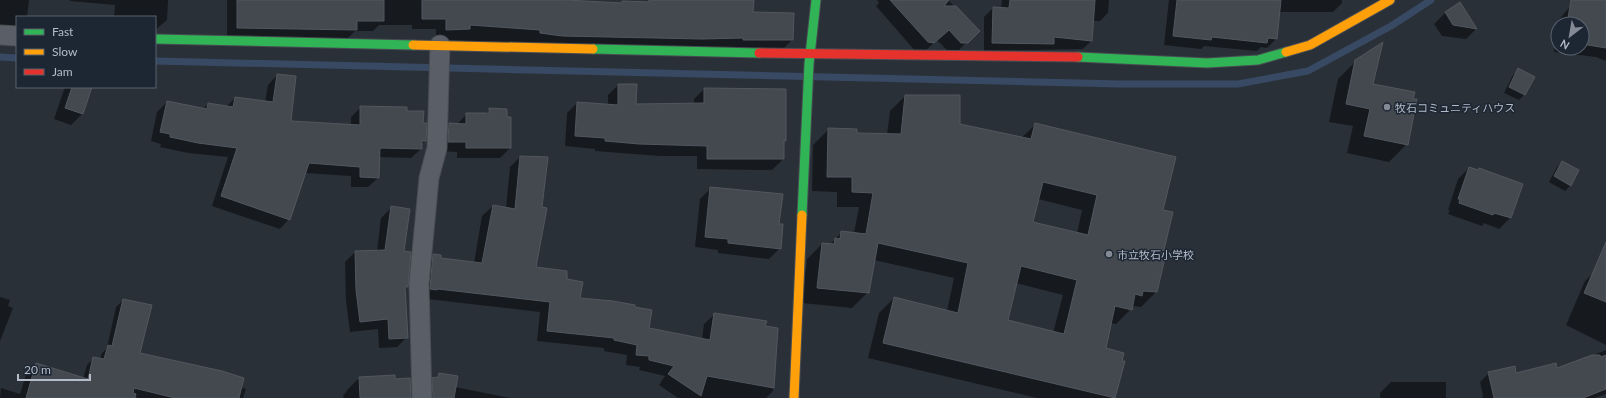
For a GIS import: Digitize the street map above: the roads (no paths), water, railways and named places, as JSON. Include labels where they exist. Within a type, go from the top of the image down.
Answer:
[{"type":"street","points":[[794,398],[808,87],[816,0]]},
{"type":"street","points":[[156,39],[440,60],[810,54],[1054,56],[1207,63],[1258,60],[1310,45],[1390,0]]},
{"type":"street","points":[[0,35],[16,36]]},
{"type":"street","points":[[422,398],[419,284],[429,178],[437,148],[440,60]]},
{"type":"waterway","points":[[156,61],[1120,84],[1238,84],[1308,71],[1391,26],[1431,0]]},
{"type":"waterway","points":[[0,57],[16,58]]},
{"type":"place","name":"牧石コミュニティハウス","points":[[1387,107]]},
{"type":"place","name":"市立牧石小学校","points":[[1109,254]]}]
